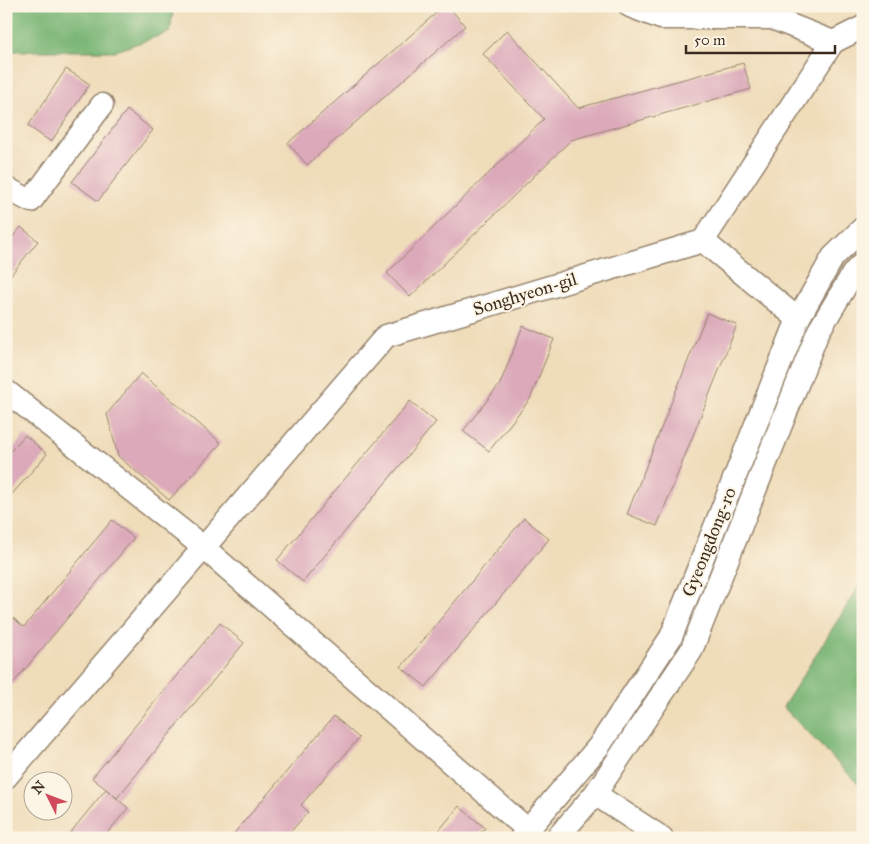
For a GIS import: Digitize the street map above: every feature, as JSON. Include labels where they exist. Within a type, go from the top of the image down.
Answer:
[{"type":"street","points":[[630,6],[661,18],[772,18],[833,42]]},
{"type":"street","points":[[798,319],[703,242],[833,42],[863,27]]},
{"type":"street","points":[[6,188],[31,201],[102,105]]},
{"type":"street","name":"Gyeongdong-ro","points":[[525,834],[599,746],[671,637],[798,319],[833,257],[863,228]]},
{"type":"street","name":"Songhyeon-gil","points":[[6,777],[386,336],[703,242]]},
{"type":"street","name":"Gyeongdong-ro","points":[[557,838],[595,794],[691,650],[818,332],[854,272],[863,263]]},
{"type":"street","points":[[6,391],[203,548],[525,834]]},
{"type":"street","points":[[595,794],[662,838]]},
{"type":"green space","points":[[6,6],[166,6],[173,11],[170,32],[116,51],[6,51]]},
{"type":"green space","points":[[863,580],[863,789],[783,707]]},
{"type":"building","points":[[444,6],[448,6],[465,26],[307,165],[288,143]]},
{"type":"building","points":[[507,30],[578,108],[743,63],[751,89],[571,140],[410,297],[387,273],[544,119],[483,54]]},
{"type":"building","points":[[66,69],[90,84],[51,142],[28,126]]},
{"type":"building","points":[[127,110],[153,130],[98,201],[72,182]]},
{"type":"building","points":[[21,227],[38,241],[6,281],[6,245]]},
{"type":"building","points":[[707,313],[737,325],[657,526],[627,514]]},
{"type":"building","points":[[523,326],[554,339],[530,399],[489,451],[463,431],[500,384]]},
{"type":"building","points":[[141,373],[221,443],[169,500],[118,456],[107,414]]},
{"type":"building","points":[[410,401],[436,422],[303,582],[277,560]]},
{"type":"building","points":[[25,435],[47,454],[6,501],[6,456]]},
{"type":"building","points":[[524,518],[549,539],[426,687],[401,667]]},
{"type":"building","points":[[112,520],[134,538],[6,692],[6,627],[13,618],[24,627]]},
{"type":"building","points":[[220,623],[244,643],[117,798],[92,778]]},
{"type":"building","points":[[334,716],[359,738],[301,805],[308,812],[285,838],[230,838]]},
{"type":"building","points":[[106,789],[128,808],[103,838],[66,838]]},
{"type":"building","points":[[459,806],[485,828],[476,838],[433,838]]}]
